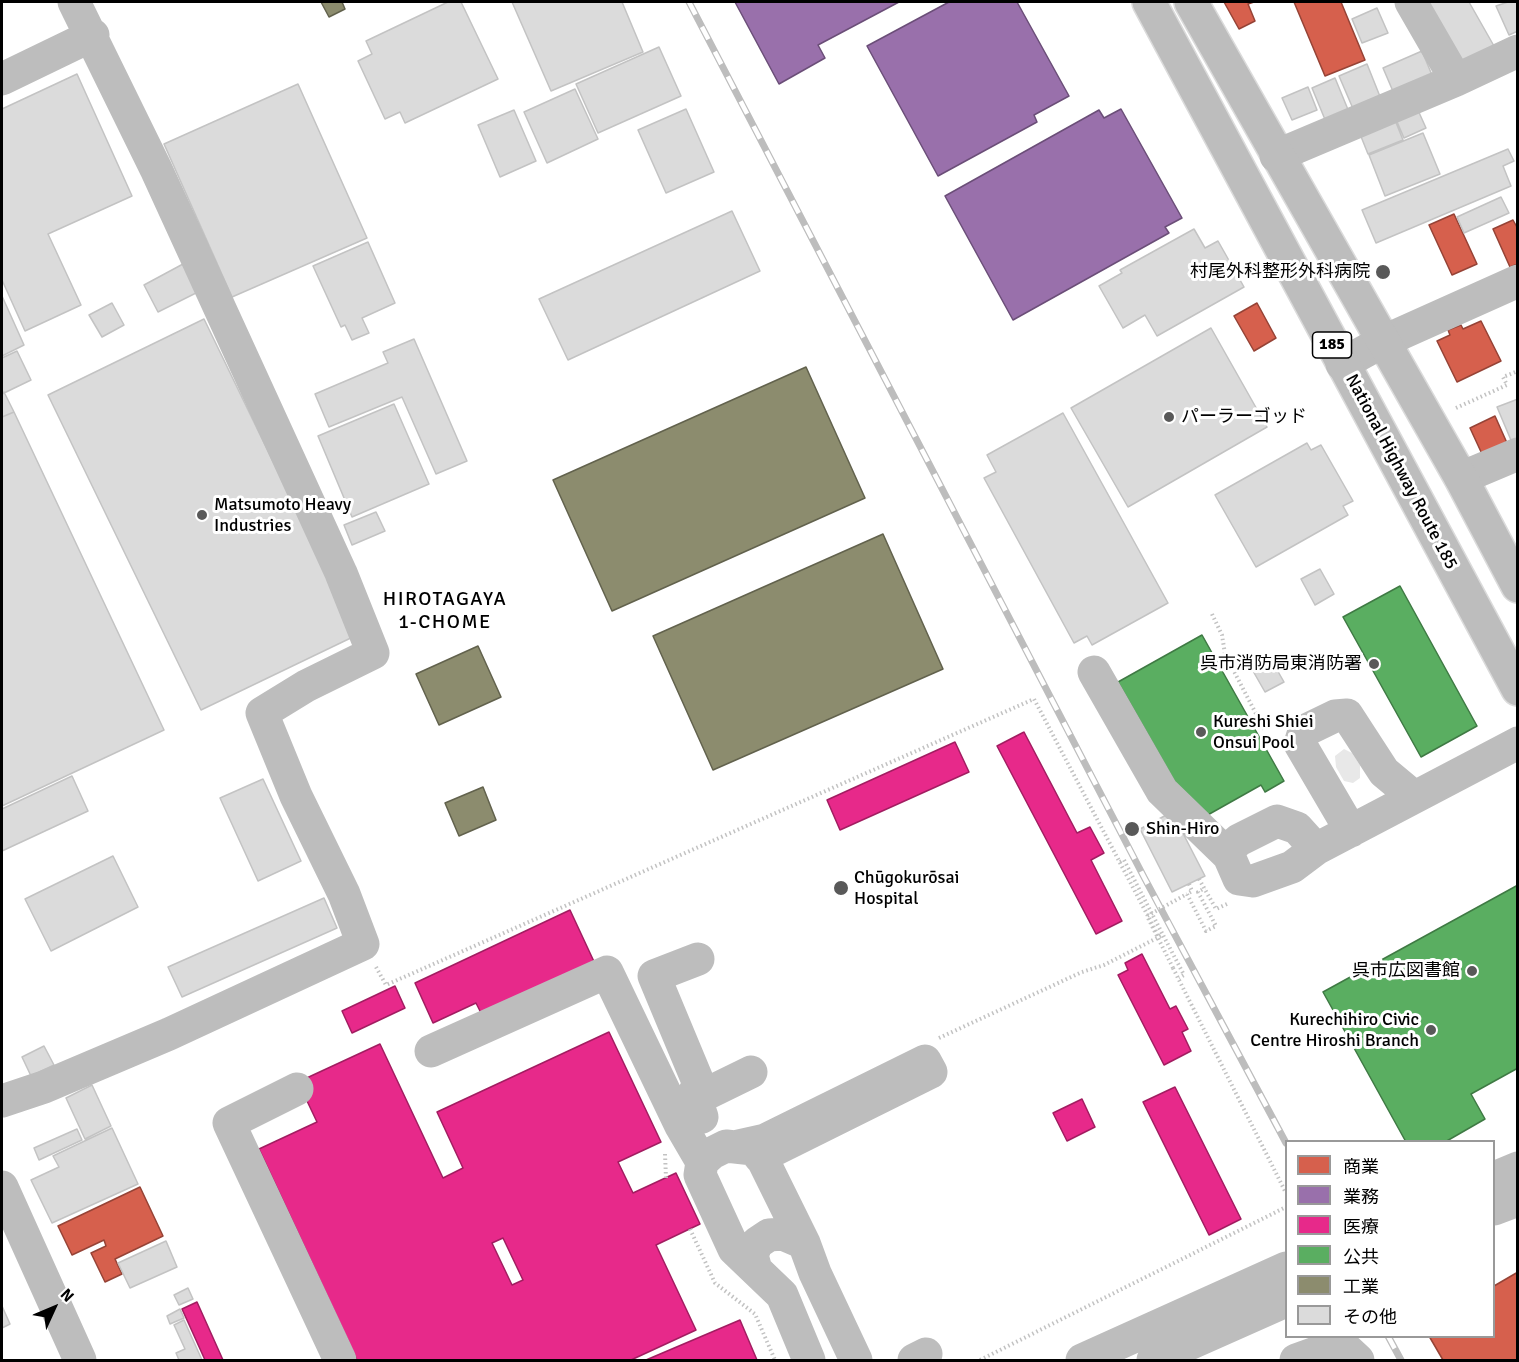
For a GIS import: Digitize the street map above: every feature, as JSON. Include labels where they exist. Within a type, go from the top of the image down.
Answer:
[{"type":"main road","points":[[2,1101],[45,1087],[169,1034],[363,944],[344,894],[296,796],[262,713],[306,686],[373,653],[341,573],[93,34],[74,2]]},
{"type":"main road","name":"National Highway Route 185","points":[[1149,2],[1518,689]]},
{"type":"main road","name":"185","points":[[1191,2],[1276,156],[1461,478],[1518,586]]},
{"type":"main road","points":[[1411,2],[1456,80]]},
{"type":"main road","points":[[2,79],[93,34]]},
{"type":"main road","points":[[1276,156],[1456,80],[1518,51]]},
{"type":"main road","points":[[1342,364],[1382,342],[1518,281]]},
{"type":"main road","points":[[1461,478],[1518,454]]},
{"type":"main road","points":[[1094,672],[1162,791],[1229,856],[1239,879],[1253,881],[1292,867],[1316,849],[1518,743]]},
{"type":"main road","points":[[1351,831],[1300,744],[1304,731],[1335,716],[1347,715],[1384,772],[1414,797]]},
{"type":"main road","points":[[1229,856],[1232,846],[1239,840],[1277,821],[1298,828],[1316,849]]},
{"type":"main road","points":[[679,1121],[699,1084],[654,976],[698,959]]},
{"type":"main road","points":[[431,1051],[607,972],[679,1121],[730,1154]]},
{"type":"main road","points":[[751,1072],[704,1095],[698,1105],[708,1130],[804,1243],[815,1273],[856,1360]]},
{"type":"main road","points":[[297,1089],[229,1123],[340,1360]]},
{"type":"main road","points":[[730,1154],[700,1175],[734,1249],[782,1295],[809,1360]]},
{"type":"main road","points":[[1495,1178],[1518,1168]]},
{"type":"main road","points":[[2,1186],[80,1360]]},
{"type":"main road","points":[[1495,1209],[1518,1200]]},
{"type":"main road","points":[[756,1270],[752,1255],[757,1243],[769,1235],[783,1234],[804,1243]]},
{"type":"main road","points":[[1098,1357],[1285,1269]]},
{"type":"main road","points":[[1153,1360],[1204,1350],[1285,1302]]},
{"type":"main road","points":[[1296,1360],[1335,1346],[1344,1347],[1358,1360]]},
{"type":"path","points":[[1456,408],[1507,385],[1503,377],[1518,371]]},
{"type":"path","points":[[1212,614],[1222,635],[1225,654],[1265,731]]},
{"type":"path","points":[[363,944],[386,985],[1034,699],[1120,862],[1184,975],[1179,978]]},
{"type":"path","points":[[1120,862],[1124,861],[1127,866],[1158,924],[1161,936]]},
{"type":"path","points":[[1199,879],[1216,909],[1227,904]]},
{"type":"path","points":[[1189,884],[1192,891],[1147,916],[1285,1188]]},
{"type":"path","points":[[1187,894],[1206,931],[1216,926],[1198,892],[1205,888]]},
{"type":"path","points":[[1082,972],[1104,965],[1161,936]]},
{"type":"path","points":[[980,1360],[1285,1208]]},
{"type":"path","points":[[690,1229],[715,1283],[756,1314],[775,1360]]},
{"type":"shaded area","points":[[1344,749],[1352,753],[1360,765],[1360,778],[1353,783],[1344,781],[1336,767],[1335,756]]},
{"type":"building: 商業","points":[[1224,2],[1254,2],[1248,4],[1255,21],[1239,29]]},
{"type":"building: 商業","points":[[1294,2],[1341,2],[1365,60],[1325,76]]},
{"type":"building: 商業","points":[[1454,214],[1477,264],[1452,275],[1429,225]]},
{"type":"building: 商業","points":[[1513,220],[1518,229],[1518,264],[1510,267],[1493,229]]},
{"type":"building: 商業","points":[[1257,303],[1276,338],[1254,351],[1234,316]]},
{"type":"building: 商業","points":[[1481,321],[1501,361],[1457,382],[1437,341],[1450,335],[1448,330],[1461,325],[1463,329]]},
{"type":"building: 商業","points":[[1495,416],[1507,443],[1482,454],[1470,428]]},
{"type":"building: 商業","points":[[140,1187],[163,1236],[115,1259],[122,1274],[105,1282],[91,1253],[106,1246],[104,1240],[72,1255],[58,1226]]},
{"type":"building: 商業","points":[[1518,1272],[1518,1360],[1443,1360],[1430,1338],[1495,1338],[1495,1285]]},
{"type":"building: 業務","points":[[735,2],[899,2],[818,45],[825,58],[779,84]]},
{"type":"building: 業務","points":[[949,2],[1017,2],[1069,96],[1034,115],[1037,122],[938,176],[867,46]]},
{"type":"building: 業務","points":[[1121,109],[1182,218],[1165,227],[1169,233],[1013,320],[945,196],[1099,110],[1104,118]]},
{"type":"building: 医療","points":[[1024,732],[1077,833],[1090,827],[1104,853],[1091,860],[1122,921],[1096,934],[997,746]]},
{"type":"building: 医療","points":[[955,742],[969,772],[840,830],[827,800]]},
{"type":"building: 医療","points":[[570,910],[597,968],[485,1021],[476,1003],[433,1023],[415,983]]},
{"type":"building: 医療","points":[[1142,954],[1170,1009],[1176,1006],[1188,1029],[1182,1032],[1191,1051],[1164,1065],[1118,975],[1128,970],[1125,963]]},
{"type":"building: 医療","points":[[395,986],[405,1008],[352,1033],[342,1011]]},
{"type":"building: 医療","points":[[609,1032],[661,1142],[618,1162],[633,1193],[676,1173],[700,1224],[656,1245],[696,1330],[631,1360],[357,1360],[259,1149],[317,1122],[298,1082],[380,1044],[443,1178],[463,1168],[437,1112]],"holes":[[[503,1238],[523,1280],[512,1285],[492,1243]]]},
{"type":"building: 医療","points":[[1175,1087],[1241,1219],[1209,1235],[1143,1102]]},
{"type":"building: 医療","points":[[1082,1099],[1095,1127],[1067,1141],[1053,1113]]},
{"type":"building: 医療","points":[[197,1302],[223,1360],[205,1360],[182,1309]]},
{"type":"building: 医療","points":[[740,1320],[757,1360],[646,1360]]},
{"type":"building: 公共","points":[[1400,586],[1477,726],[1421,757],[1343,617]]},
{"type":"building: 公共","name":"Kureshi Shiei Onsui Pool","points":[[1202,635],[1284,781],[1265,792],[1261,785],[1197,821],[1118,682]]},
{"type":"building: 公共","name":"Kurechihiro Civic Centre Hiroshi Branch","points":[[1518,885],[1518,1068],[1471,1094],[1485,1119],[1448,1140],[1405,1140],[1323,992]]},
{"type":"building: 工業","points":[[321,2],[342,2],[345,9],[329,17]]},
{"type":"building: 工業","points":[[806,367],[865,498],[612,611],[553,480]]},
{"type":"building: 工業","points":[[883,534],[943,669],[713,770],[653,636]]},
{"type":"building: 工業","points":[[478,646],[501,697],[439,725],[416,674]]},
{"type":"building: 工業","points":[[483,787],[496,820],[459,836],[445,803]]},
{"type":"building: その他","points":[[448,2],[461,2],[498,79],[405,123],[400,112],[385,119],[358,61],[372,54],[366,41]]},
{"type":"building: その他","points":[[512,2],[622,2],[643,52],[551,91]]},
{"type":"building: その他","points":[[1426,2],[1469,2],[1494,46],[1460,65]]},
{"type":"building: その他","points":[[1518,2],[1518,31],[1509,35],[1496,6]]},
{"type":"building: その他","points":[[1377,8],[1388,33],[1362,43],[1352,19]]},
{"type":"building: その他","points":[[659,47],[681,96],[598,133],[576,84]]},
{"type":"building: その他","points":[[1422,51],[1434,80],[1395,96],[1383,68]]},
{"type":"building: その他","points":[[1367,64],[1381,99],[1354,111],[1339,76]]},
{"type":"building: その他","points":[[77,74],[132,196],[48,234],[81,305],[25,331],[2,280],[2,109]]},
{"type":"building: その他","points":[[1335,78],[1349,112],[1326,122],[1312,88]]},
{"type":"building: その他","points":[[298,84],[367,238],[232,297],[164,144]]},
{"type":"building: その他","points":[[1308,87],[1317,110],[1292,120],[1282,98]]},
{"type":"building: その他","points":[[575,89],[598,139],[547,163],[524,112]]},
{"type":"building: その他","points":[[1417,108],[1426,128],[1404,138],[1395,117]]},
{"type":"building: その他","points":[[686,109],[714,172],[666,193],[638,130]]},
{"type":"building: その他","points":[[514,110],[536,161],[500,177],[478,125]]},
{"type":"building: その他","points":[[1393,115],[1403,140],[1368,154],[1358,129]]},
{"type":"building: その他","points":[[1423,133],[1440,174],[1385,196],[1369,155]]},
{"type":"building: その他","points":[[1508,149],[1514,161],[1503,166],[1511,186],[1376,243],[1362,210]]},
{"type":"building: その他","points":[[1501,197],[1509,213],[1464,233],[1457,217]]},
{"type":"building: その他","points":[[732,211],[760,271],[568,360],[539,299]]},
{"type":"building: その他","points":[[1194,229],[1205,248],[1218,241],[1244,287],[1157,336],[1145,315],[1123,328],[1099,286],[1122,273],[1120,270]]},
{"type":"building: その他","points":[[368,242],[395,303],[362,318],[369,333],[352,340],[345,325],[341,327],[313,266]]},
{"type":"building: その他","points":[[183,264],[198,292],[158,312],[144,285]]},
{"type":"building: その他","points":[[2,296],[24,345],[2,356]]},
{"type":"building: その他","points":[[112,303],[124,325],[102,337],[89,315]]},
{"type":"building: その他","name":"Matsumoto Heavy Industries","points":[[204,319],[357,635],[201,710],[48,395]]},
{"type":"building: その他","name":"パーラーゴッド","points":[[1211,328],[1267,427],[1128,507],[1071,408]]},
{"type":"building: その他","points":[[414,339],[467,461],[436,474],[402,397],[329,427],[315,394],[388,363],[383,352]]},
{"type":"building: その他","points":[[17,351],[31,380],[2,394],[2,358]]},
{"type":"building: その他","points":[[4,392],[14,412],[2,417],[2,394]]},
{"type":"building: その他","points":[[1518,399],[1518,443],[1513,445],[1497,407]]},
{"type":"building: その他","points":[[394,404],[429,484],[352,517],[318,436]]},
{"type":"building: その他","points":[[14,412],[164,730],[2,806],[2,417]]},
{"type":"building: その他","points":[[1063,413],[1168,603],[1092,645],[1087,636],[1074,643],[984,478],[996,472],[987,455]]},
{"type":"building: その他","points":[[1307,443],[1311,450],[1321,445],[1353,501],[1343,506],[1348,515],[1256,567],[1215,495]]},
{"type":"building: その他","points":[[376,512],[385,531],[352,545],[344,525]]},
{"type":"building: その他","points":[[1320,569],[1334,594],[1315,605],[1301,579]]},
{"type":"building: その他","points":[[1272,661],[1284,682],[1265,692],[1253,671]]},
{"type":"building: その他","points":[[72,776],[88,811],[2,851],[2,809]]},
{"type":"building: その他","points":[[263,779],[301,861],[258,881],[220,798]]},
{"type":"building: その他","points":[[1172,812],[1205,876],[1172,892],[1140,829]]},
{"type":"building: その他","points":[[113,856],[138,907],[51,951],[25,899]]},
{"type":"building: その他","points":[[324,898],[337,928],[182,997],[168,967]]},
{"type":"building: その他","points":[[44,1046],[54,1065],[31,1076],[22,1057]]},
{"type":"building: その他","points":[[92,1085],[111,1126],[85,1139],[66,1098]]},
{"type":"building: その他","points":[[112,1128],[138,1184],[52,1223],[31,1180],[59,1167],[53,1156]]},
{"type":"building: その他","points":[[77,1129],[82,1140],[39,1160],[34,1148]]},
{"type":"building: その他","points":[[166,1241],[177,1267],[130,1288],[118,1263]]},
{"type":"building: その他","points":[[188,1288],[193,1299],[179,1305],[174,1295]]},
{"type":"building: その他","points":[[2,1306],[10,1324],[2,1328]]},
{"type":"building: その他","points":[[180,1309],[184,1318],[170,1324],[167,1316]]},
{"type":"building: その他","points":[[184,1320],[202,1360],[179,1360],[176,1353],[185,1349],[174,1325]]},
{"type":"railway","points":[[689,2],[1145,879],[1285,1141]]},
{"type":"railway","points":[[1389,1338],[1401,1360]]},
{"type":"place","name":"村尾外科整形外科病院","points":[[1383,272]]},
{"type":"place","name":"パーラーゴッド","points":[[1169,417]]},
{"type":"place","name":"Matsumoto Heavy Industries","points":[[202,515]]},
{"type":"place","name":"呉市消防局東消防署","points":[[1374,664]]},
{"type":"place","name":"Kureshi Shiei Onsui Pool","points":[[1201,732]]},
{"type":"place","name":"Shin-Hiro","points":[[1132,829]]},
{"type":"place","name":"Chūgokurōsai Hospital","points":[[841,888]]},
{"type":"place","name":"呉市広図書館","points":[[1472,971]]},
{"type":"place","name":"Kurechihiro Civic Centre Hiroshi Branch","points":[[1431,1030]]},
{"type":"district","name":"HIROTAGAYA 1-CHOME","points":[[445,612]]}]
